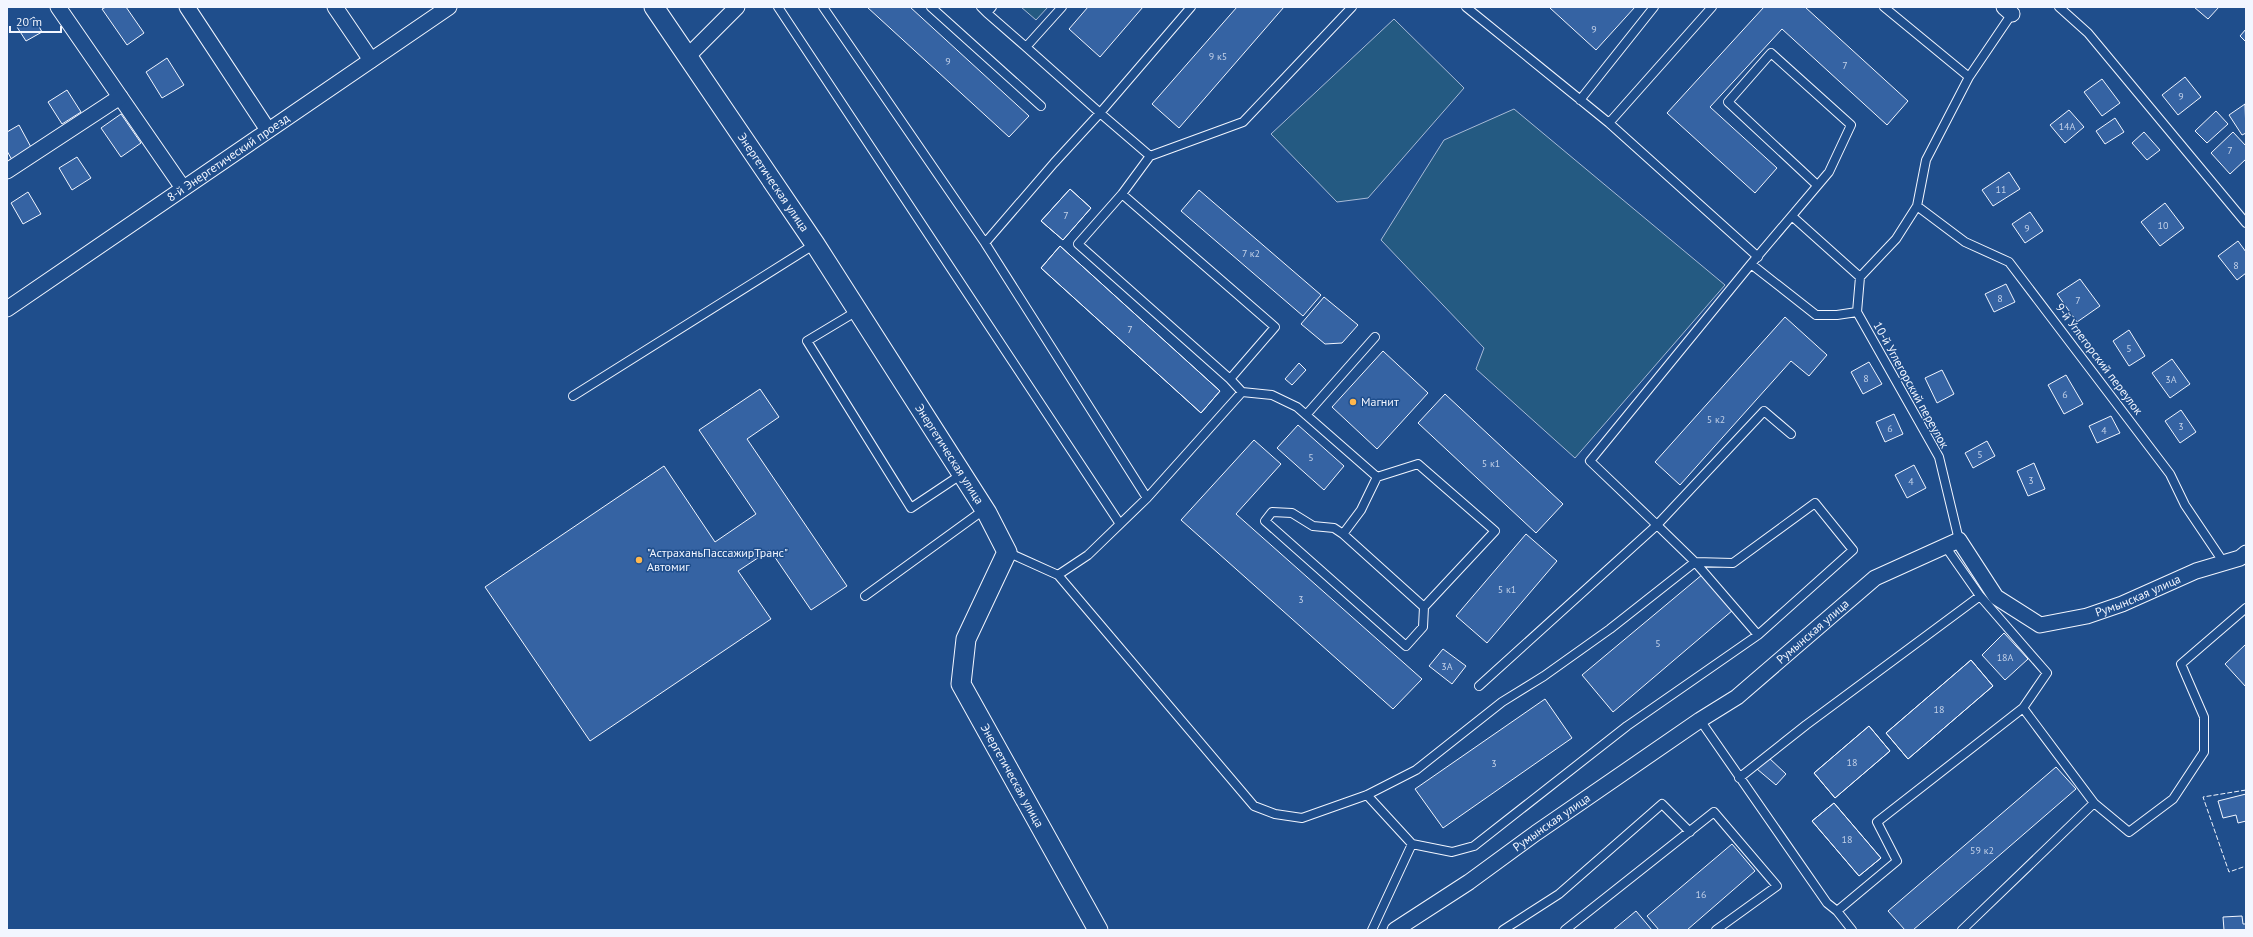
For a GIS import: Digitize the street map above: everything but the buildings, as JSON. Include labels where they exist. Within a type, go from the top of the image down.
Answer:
[{"type":"street","points":[[58,7],[183,188]]},
{"type":"street","points":[[187,7],[268,130]]},
{"type":"street","points":[[335,7],[370,60]]},
{"type":"street","name":"8-й Энергетический проезд","points":[[7,309],[449,7]]},
{"type":"street","name":"Энергетическая улица","points":[[654,7],[815,244],[985,510],[1007,552],[966,639],[961,684],[1098,930]]},
{"type":"street","points":[[687,57],[737,7]]},
{"type":"street","points":[[7,171],[120,96]]},
{"type":"street","name":"Румынская улица","points":[[1395,930],[1469,882],[1536,833],[1700,720],[1737,697],[1875,578],[1945,546],[1960,540],[1996,596],[2040,625],[2087,616],[2122,604],[2196,570],[2240,558],[2246,553]]},
{"type":"lane","points":[[778,7],[1120,524]]},
{"type":"lane","points":[[823,7],[985,243],[1147,498]]},
{"type":"lane","points":[[931,7],[1041,106]]},
{"type":"lane","points":[[981,7],[990,10],[1026,47],[1150,156]]},
{"type":"lane","points":[[1026,47],[1062,7]]},
{"type":"lane","points":[[985,243],[1191,7]]},
{"type":"lane","points":[[1352,7],[1243,122],[1150,156],[1122,194],[1078,244],[1230,378],[1242,392],[1272,395],[1297,407],[1377,477]]},
{"type":"lane","points":[[1466,7],[1609,123],[1758,256]]},
{"type":"lane","points":[[1580,100],[1654,7]]},
{"type":"lane","points":[[1609,123],[1712,7]]},
{"type":"lane","points":[[1884,7],[1969,77]]},
{"type":"lane","points":[[2059,7],[2088,33],[2246,223]]},
{"type":"lane","points":[[1752,264],[1816,315],[1837,315],[1857,312],[1860,277],[1896,239],[1917,206],[1926,160],[1969,77],[2010,10]]},
{"type":"lane","points":[[1758,635],[1695,562],[1590,461],[1829,172],[1851,125],[1771,53],[1728,102],[1817,185]]},
{"type":"lane","points":[[1122,194],[1275,327],[1230,378]]},
{"type":"lane","name":"9-й Углегорский переулок","points":[[1917,206],[1965,242],[2009,262],[2170,474],[2185,505],[2224,563]]},
{"type":"lane","points":[[1793,217],[1860,277]]},
{"type":"lane","points":[[573,396],[815,244]]},
{"type":"lane","points":[[857,311],[807,341],[911,508],[962,474]]},
{"type":"lane","name":"10-й Углегорский переулок","points":[[1857,312],[1939,457],[1960,540]]},
{"type":"lane","points":[[1306,415],[1374,337]]},
{"type":"lane","points":[[1058,574],[1088,555],[1147,498],[1242,392]]},
{"type":"lane","points":[[1479,686],[1657,525],[1764,411],[1791,434]]},
{"type":"lane","points":[[1343,534],[1361,510],[1377,477],[1418,464],[1495,531],[1424,607],[1423,627],[1406,646],[1265,521],[1272,512],[1292,513],[1314,526],[1334,528],[1343,534],[1424,607]]},
{"type":"lane","points":[[1007,552],[1058,574],[1254,806],[1275,814],[1302,818],[1367,796],[1416,770],[1502,702],[1544,676],[1592,642],[1695,562],[1733,564],[1815,503],[1853,550],[1758,635],[1627,726],[1474,846],[1452,852],[1412,844],[1367,796]]},
{"type":"lane","points":[[864,596],[985,510]]},
{"type":"lane","points":[[1837,911],[1897,861],[1877,822],[2023,708],[2047,673],[1980,596],[1945,546]]},
{"type":"lane","points":[[1739,778],[1806,725],[1980,596]]},
{"type":"lane","points":[[2023,708],[2094,803],[2129,832],[2173,800],[2204,752],[2204,717],[2181,664],[2246,608]]},
{"type":"lane","points":[[1700,720],[1827,903],[1837,911],[1852,930]]},
{"type":"lane","points":[[1962,930],[2094,803]]},
{"type":"lane","points":[[1504,930],[1559,894],[1662,804],[1690,832]]},
{"type":"lane","points":[[1565,930],[1714,812],[1777,886],[1716,930]]},
{"type":"lane","points":[[1372,930],[1412,844]]},
{"type":"shaded area","points":[[1021,7],[1048,7],[1036,20]]},
{"type":"shaded area","points":[[1394,19],[1464,88],[1368,198],[1337,202],[1271,134]]},
{"type":"shaded area","points":[[1514,109],[1725,285],[1575,458],[1476,369],[1484,348],[1381,240],[1444,140]]},
{"type":"fence","points":[[2246,790],[2203,797],[2229,872],[2246,866]]},
{"type":"place","name":"Магнит","points":[[1353,402]]},
{"type":"place","name":"\"АстраханьПассажирТранс\" Автомиг","points":[[639,560]]}]
